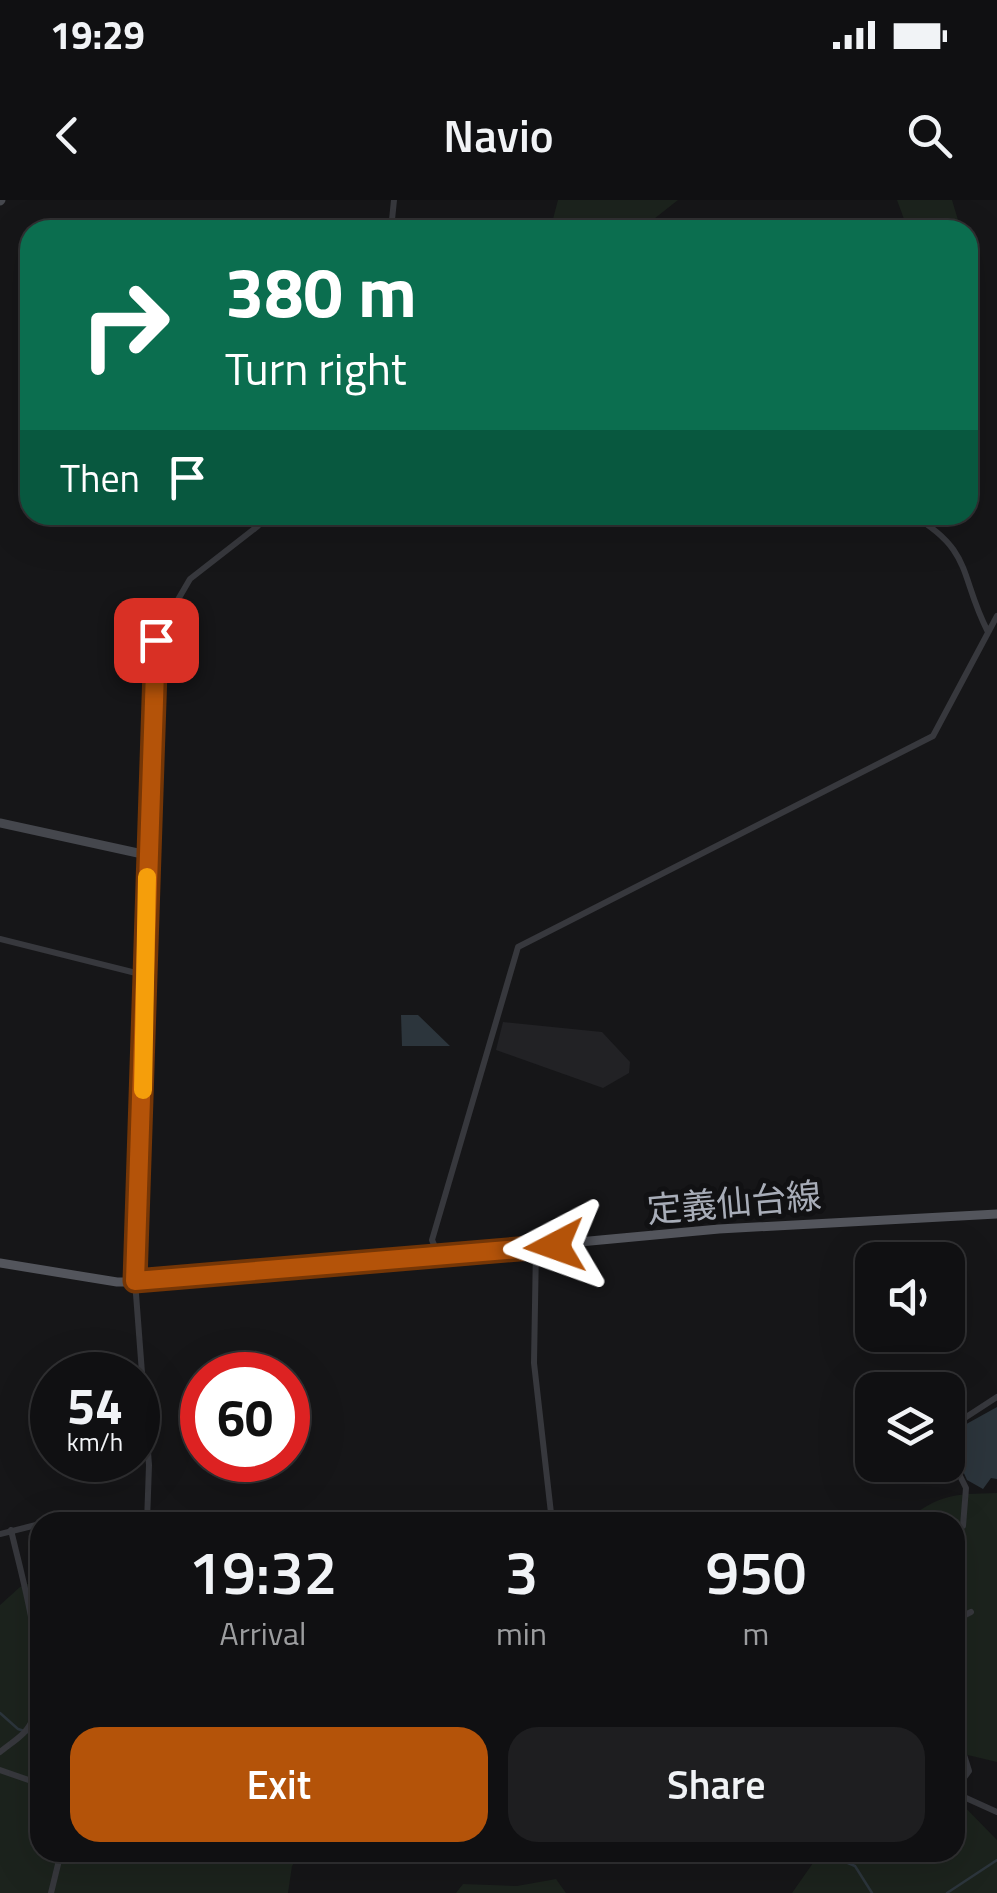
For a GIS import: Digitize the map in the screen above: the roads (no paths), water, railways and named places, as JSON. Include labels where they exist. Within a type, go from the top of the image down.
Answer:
[{"type":"main road","name":"定義仙台線","points":[[0,1263],[135,1281],[815,1222],[997,1214]]},
{"type":"street","points":[[147,1512],[149,1465],[135,1281],[156,640],[190,579],[258,525]]},
{"type":"street","points":[[929,525],[961,558],[988,633]]},
{"type":"street","points":[[438,1254],[432,1240],[518,947],[933,736],[997,616]]},
{"type":"street","points":[[0,823],[147,856]]},
{"type":"street","points":[[0,939],[146,975]]},
{"type":"street","points":[[536,1247],[534,1363],[551,1512]]},
{"type":"street","points":[[965,1418],[997,1397]]},
{"type":"street","points":[[961,1482],[967,1496],[965,1516]]},
{"type":"street","points":[[0,1534],[30,1526]]},
{"type":"street","points":[[11,1530],[30,1619]]},
{"type":"street","points":[[965,1615],[971,1612]]},
{"type":"street","points":[[0,1752],[30,1724]]},
{"type":"street","points":[[965,1749],[969,1771],[965,1777]]},
{"type":"street","points":[[0,1770],[30,1780]]},
{"type":"street","points":[[965,1797],[997,1812]]},
{"type":"street","points":[[52,1893],[59,1862]]},
{"type":"waterway","points":[[0,1713],[18,1729],[30,1733]]},
{"type":"waterway","points":[[947,1893],[997,1860]]},
{"type":"waterway","points":[[846,1862],[855,1866],[872,1893]]}]
